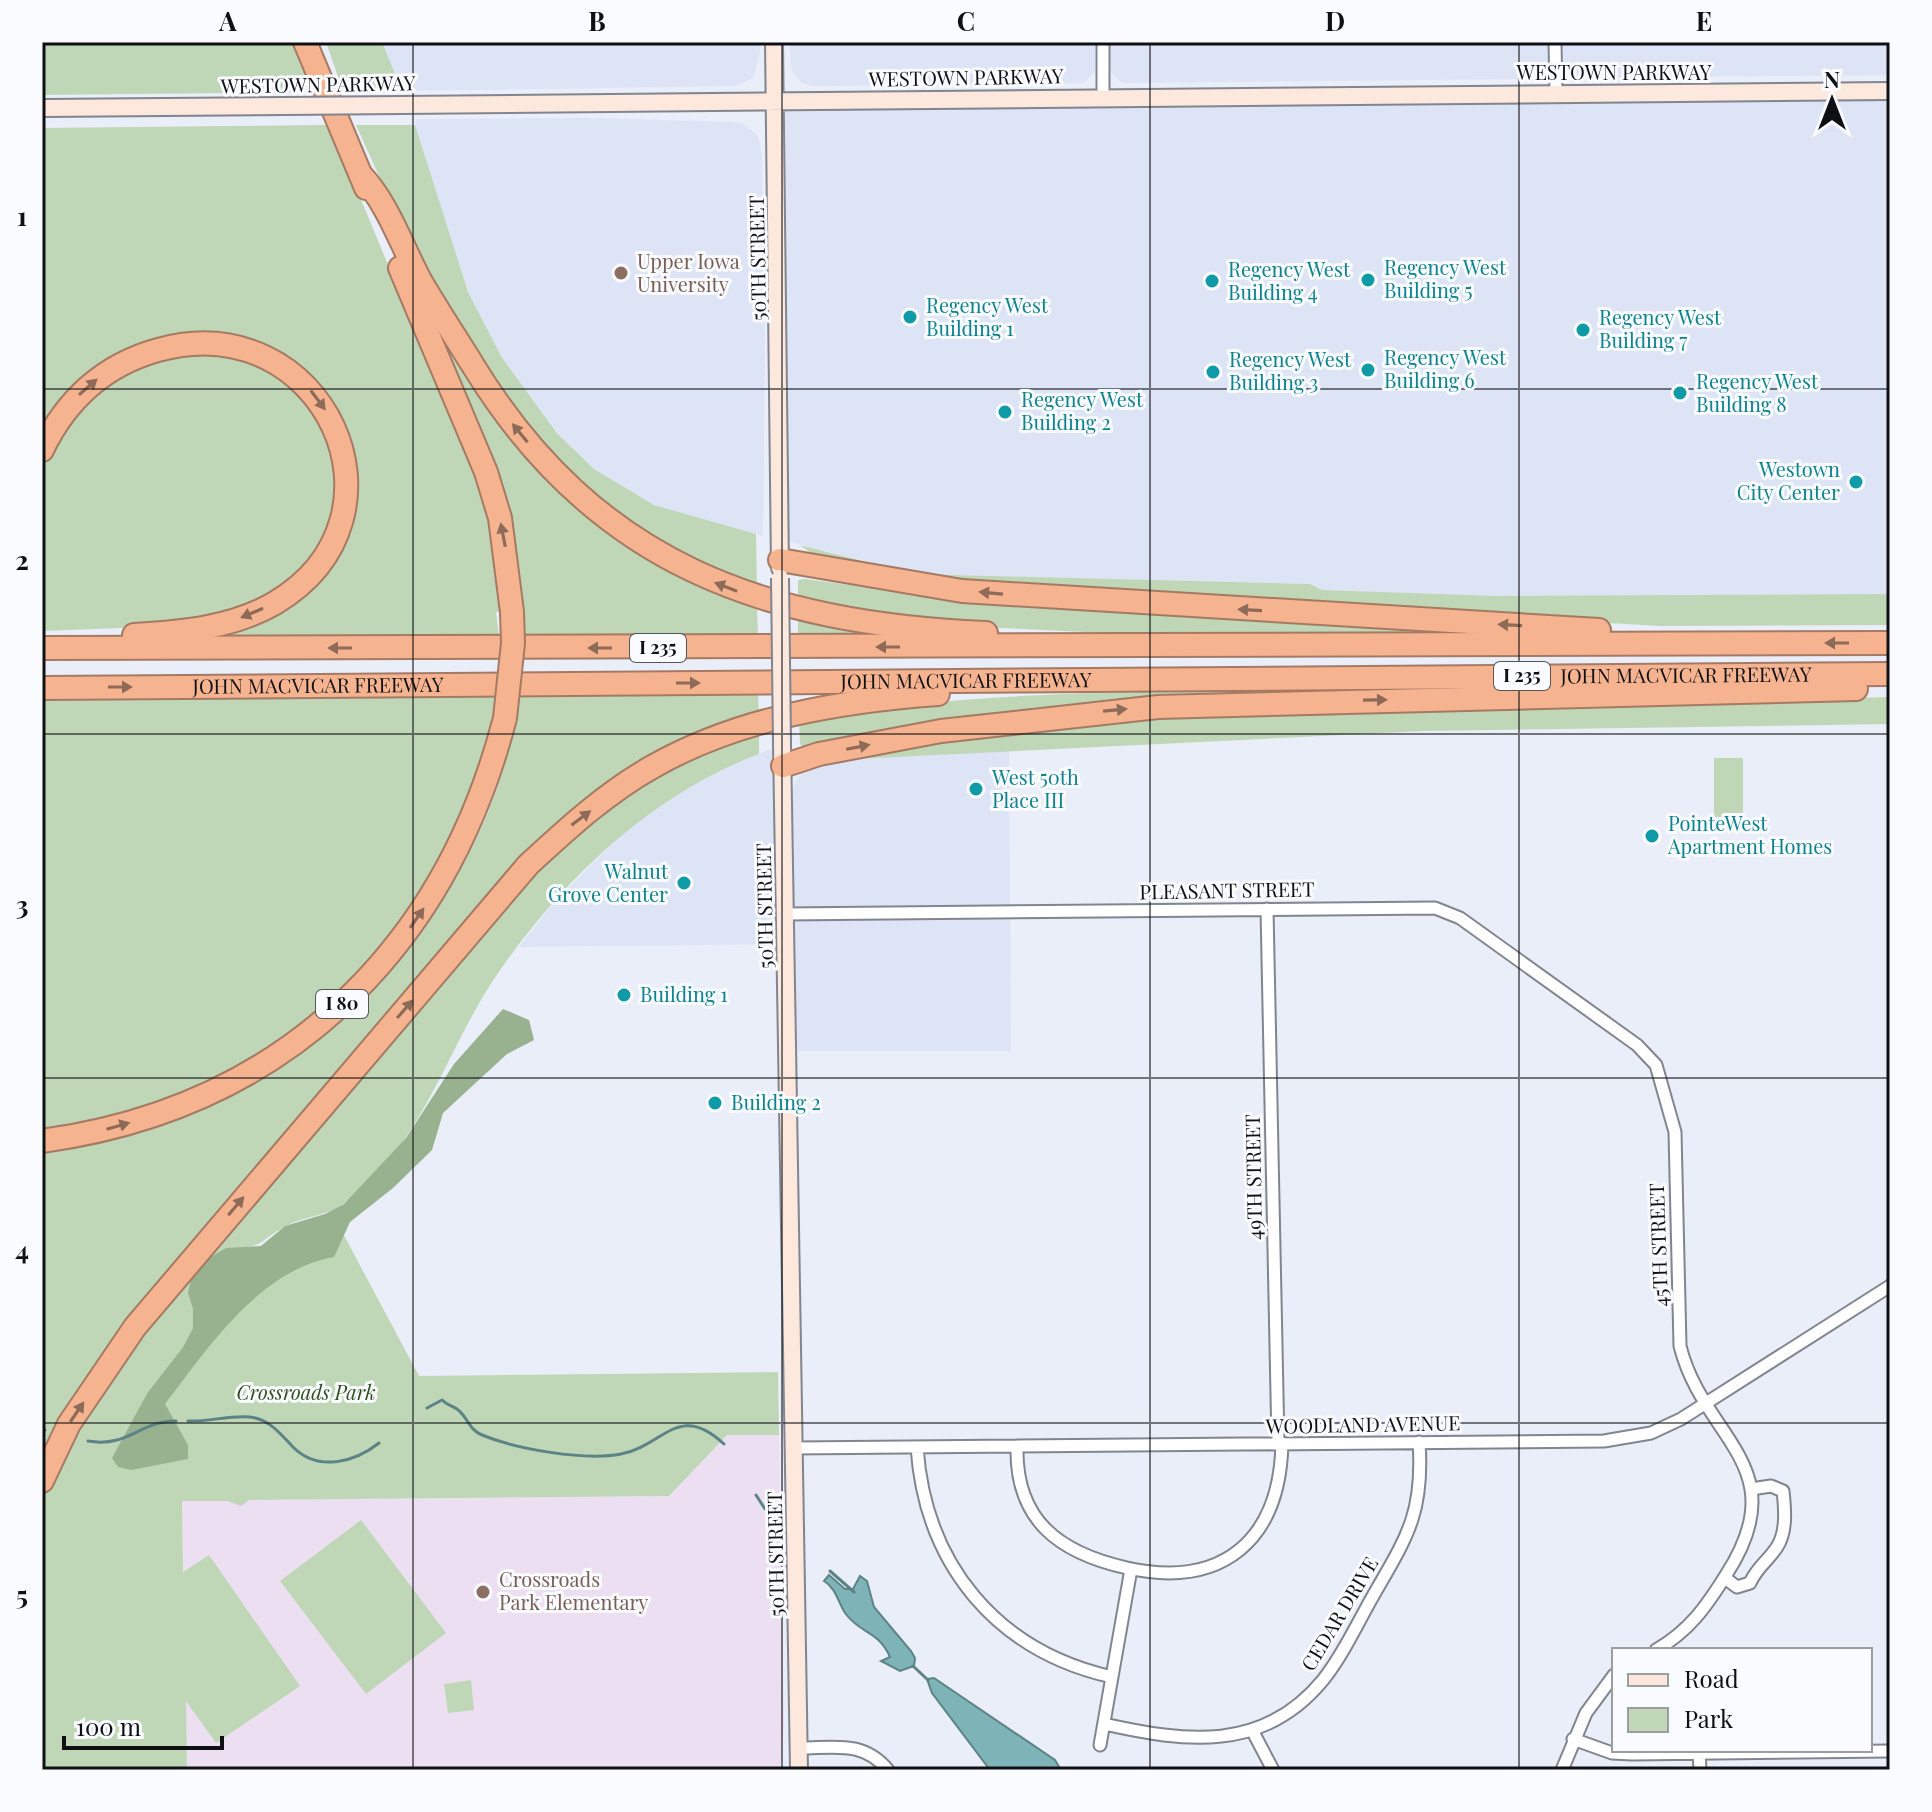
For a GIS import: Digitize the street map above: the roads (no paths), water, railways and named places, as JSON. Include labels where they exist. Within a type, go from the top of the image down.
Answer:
[{"type":"highway","name":"I 80","points":[[42,1141],[100,1131],[154,1116],[206,1095],[255,1069],[302,1038],[345,1002],[383,962],[418,918],[448,871],[477,808],[505,718],[512,655],[512,612],[506,549],[486,472],[305,42]]},
{"type":"highway","points":[[316,42],[343,132]]},
{"type":"highway","points":[[361,175],[377,193],[421,281],[505,415],[577,494],[664,557],[712,581],[762,600],[837,619],[932,630],[1274,646]]},
{"type":"highway","points":[[42,450],[73,401],[112,369],[164,348],[202,344],[230,346],[273,360],[298,377],[319,398],[333,422],[343,452],[346,482],[343,512],[326,552],[298,586],[274,603],[200,629],[81,637],[42,648]]},
{"type":"highway","points":[[780,569],[962,591],[1783,643]]},
{"type":"highway","name":"JOHN MACVICAR FREEWAY","points":[[42,648],[1890,643]]},
{"type":"highway","name":"JOHN MACVICAR FREEWAY","points":[[42,688],[1890,674]]},
{"type":"highway","points":[[42,1481],[69,1424],[135,1327],[180,1272],[528,865],[569,826],[614,792],[654,766],[699,745],[770,719],[901,697],[1153,679]]},
{"type":"highway","points":[[783,755],[819,754],[941,731],[1158,707],[1890,688]]},
{"type":"street","name":"50TH STREET","points":[[774,42],[799,1770]]},
{"type":"street","points":[[1103,42],[1103,97]]},
{"type":"street","points":[[1555,42],[1556,93]]},
{"type":"street","name":"WESTOWN PARKWAY","points":[[42,108],[1890,91]]},
{"type":"street","name":"PLEASANT STREET","points":[[785,914],[1423,907],[1445,910],[1629,1039],[1656,1065],[1663,1081]]},
{"type":"street","name":"49TH STREET","points":[[1017,1446],[1020,1484],[1028,1506],[1048,1533],[1086,1558],[1131,1569],[1176,1574],[1199,1571],[1241,1550],[1270,1513],[1278,1491],[1280,1443],[1267,909]]},
{"type":"street","name":"45TH STREET","points":[[1663,1081],[1675,1132],[1680,1346],[1690,1381],[1739,1453],[1751,1489]]},
{"type":"street","name":"WOODLAND AVENUE","points":[[794,1448],[1604,1441],[1635,1437],[1681,1419],[1890,1286]]},
{"type":"street","name":"CEDAR DRIVE","points":[[1104,1724],[1187,1740],[1220,1738],[1252,1730],[1298,1705],[1323,1680],[1342,1652],[1413,1522],[1421,1484],[1419,1442]]},
{"type":"street","points":[[917,1447],[922,1494],[935,1538],[972,1595],[1006,1626],[1056,1659],[1112,1677]]},
{"type":"street","points":[[1659,1648],[1686,1631],[1725,1578],[1749,1533],[1751,1489],[1771,1486],[1783,1491],[1785,1508],[1779,1543],[1757,1567],[1750,1583],[1737,1587],[1725,1578]]},
{"type":"street","points":[[1100,1745],[1131,1569]]},
{"type":"street","points":[[1562,1770],[1573,1739],[1597,1694],[1612,1677]]},
{"type":"street","points":[[1252,1730],[1273,1770]]},
{"type":"street","points":[[1573,1739],[1612,1753],[1794,1752]]},
{"type":"street","points":[[799,1748],[862,1749],[874,1753],[888,1770]]},
{"type":"street","points":[[1699,1753],[1700,1770]]},
{"type":"waterway","points":[[427,1408],[442,1400],[460,1412],[482,1435],[531,1449],[570,1455],[621,1454],[636,1450],[683,1426],[695,1426],[724,1444]]},
{"type":"waterway","points":[[188,1421],[257,1418],[275,1428],[304,1455],[326,1462],[348,1459],[379,1443]]},
{"type":"waterway","points":[[88,1441],[114,1441],[152,1425],[176,1421]]},
{"type":"waterway","points":[[756,1495],[765,1509]]},
{"type":"waterway","points":[[830,1571],[854,1592]]},
{"type":"waterway","points":[[913,1666],[928,1680]]},
{"type":"place","name":"Upper Iowa University","points":[[621,273]]},
{"type":"place","name":"Regency West Building 5","points":[[1368,280]]},
{"type":"place","name":"Regency West Building 4","points":[[1212,281]]},
{"type":"place","name":"Regency West Building 1","points":[[910,317]]},
{"type":"place","name":"Regency West Building 7","points":[[1583,330]]},
{"type":"place","name":"Regency West Building 6","points":[[1368,370]]},
{"type":"place","name":"Regency West Building 3","points":[[1213,372]]},
{"type":"place","name":"Regency West Building 8","points":[[1680,393]]},
{"type":"place","name":"Regency West Building 2","points":[[1005,412]]},
{"type":"place","name":"Westown City Center","points":[[1856,482]]},
{"type":"place","name":"West 50th Place III","points":[[976,789]]},
{"type":"place","name":"PointeWest Apartment Homes","points":[[1652,836]]},
{"type":"place","name":"Walnut Grove Center","points":[[684,883]]},
{"type":"place","name":"Building 1","points":[[624,995]]},
{"type":"place","name":"Building 2","points":[[715,1103]]},
{"type":"place","name":"Crossroads Park Elementary","points":[[483,1592]]},
{"type":"park label","name":"Crossroads Park","points":[[306,1393]]}]
